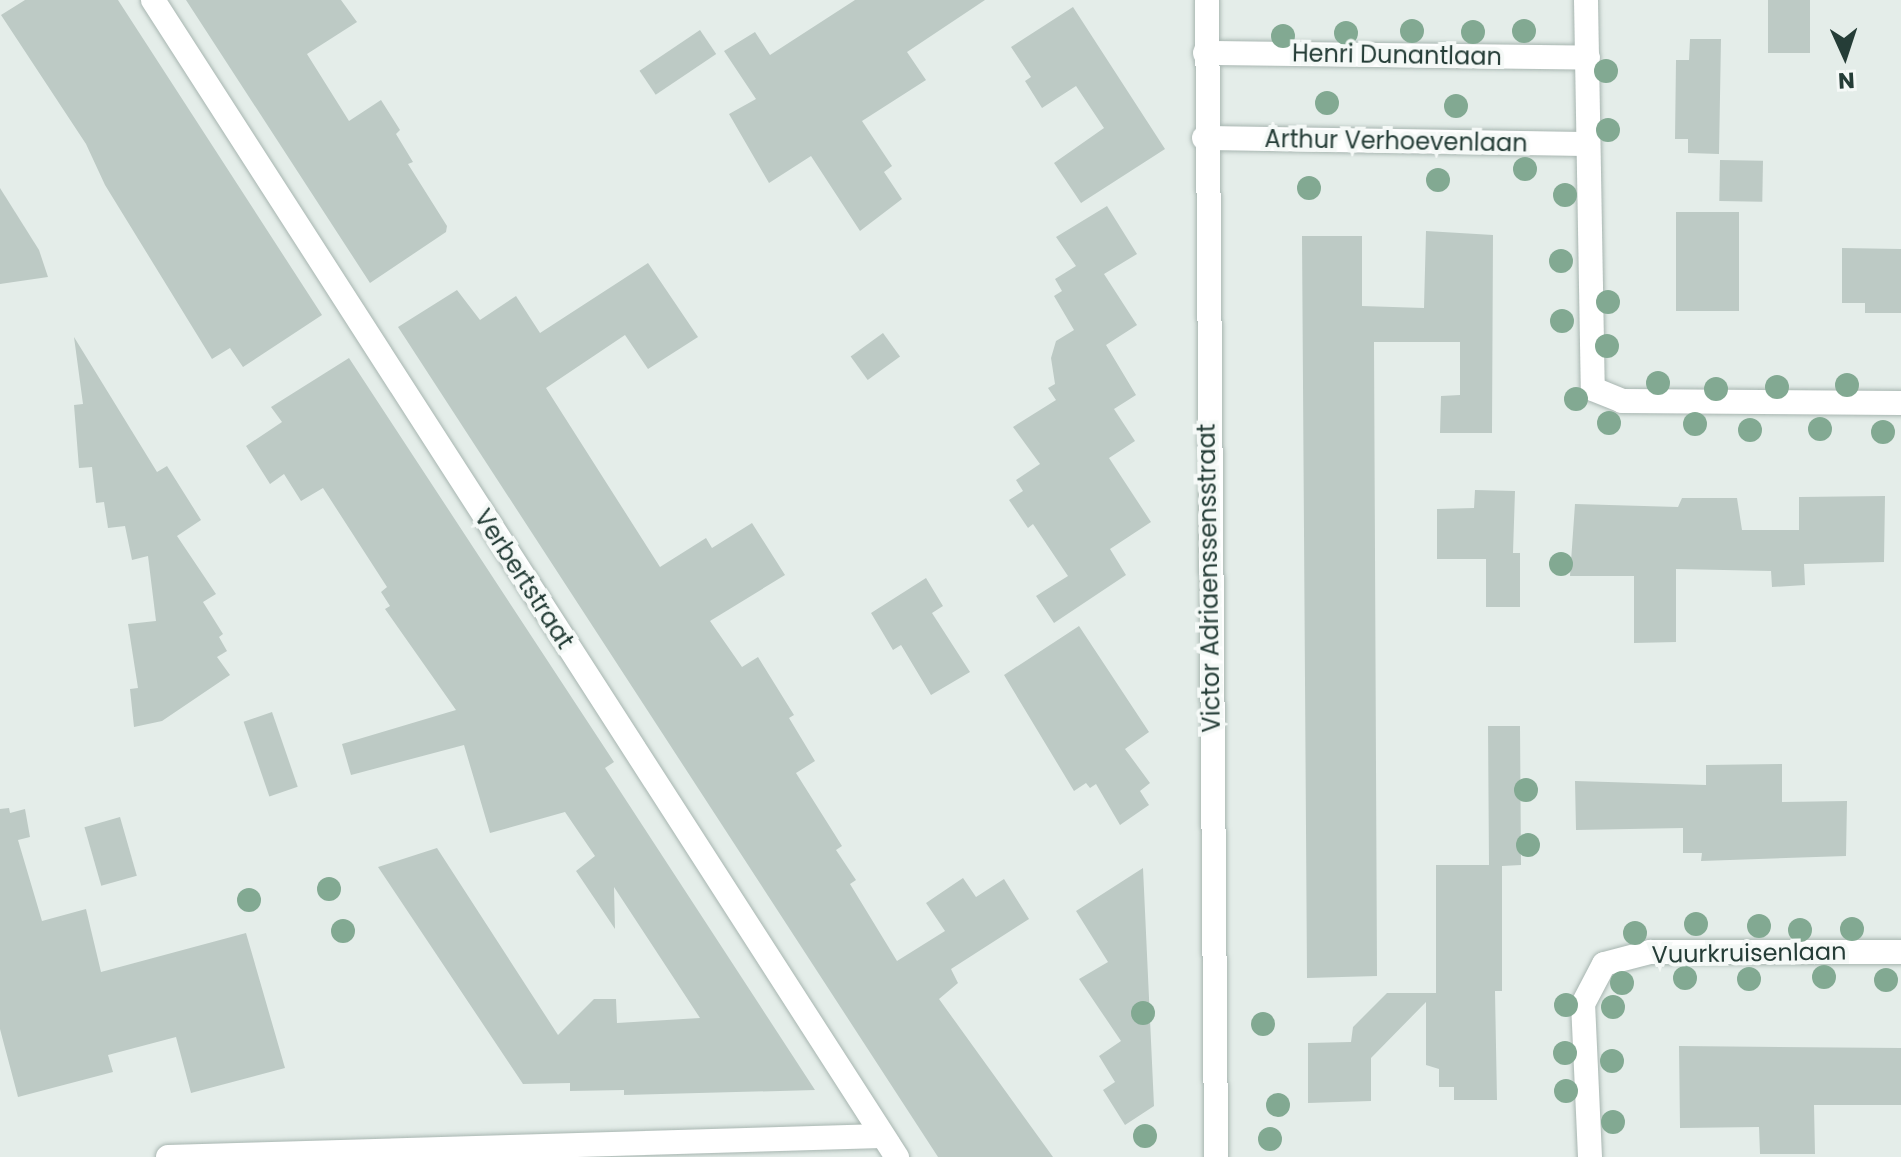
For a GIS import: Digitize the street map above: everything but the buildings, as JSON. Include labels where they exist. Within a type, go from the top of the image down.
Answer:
[{"type":"street","name":"Verbertstraat","points":[[153,0],[897,1157]]},
{"type":"street","name":"Victor Adriaenssensstraat","points":[[1207,0],[1204,138],[1216,1157]]},
{"type":"street","points":[[1586,0],[1593,389],[1622,401],[1901,403]]},
{"type":"street","name":"Henri Dunantlaan","points":[[1205,53],[1588,58]]},
{"type":"street","name":"Arthur Verhoevenlaan","points":[[1204,138],[1588,144]]},
{"type":"street","name":"Vuurkruisenlaan","points":[[1590,1157],[1583,1004],[1604,964],[1650,952],[1901,952]]},
{"type":"street","points":[[168,1157],[882,1136]]}]
